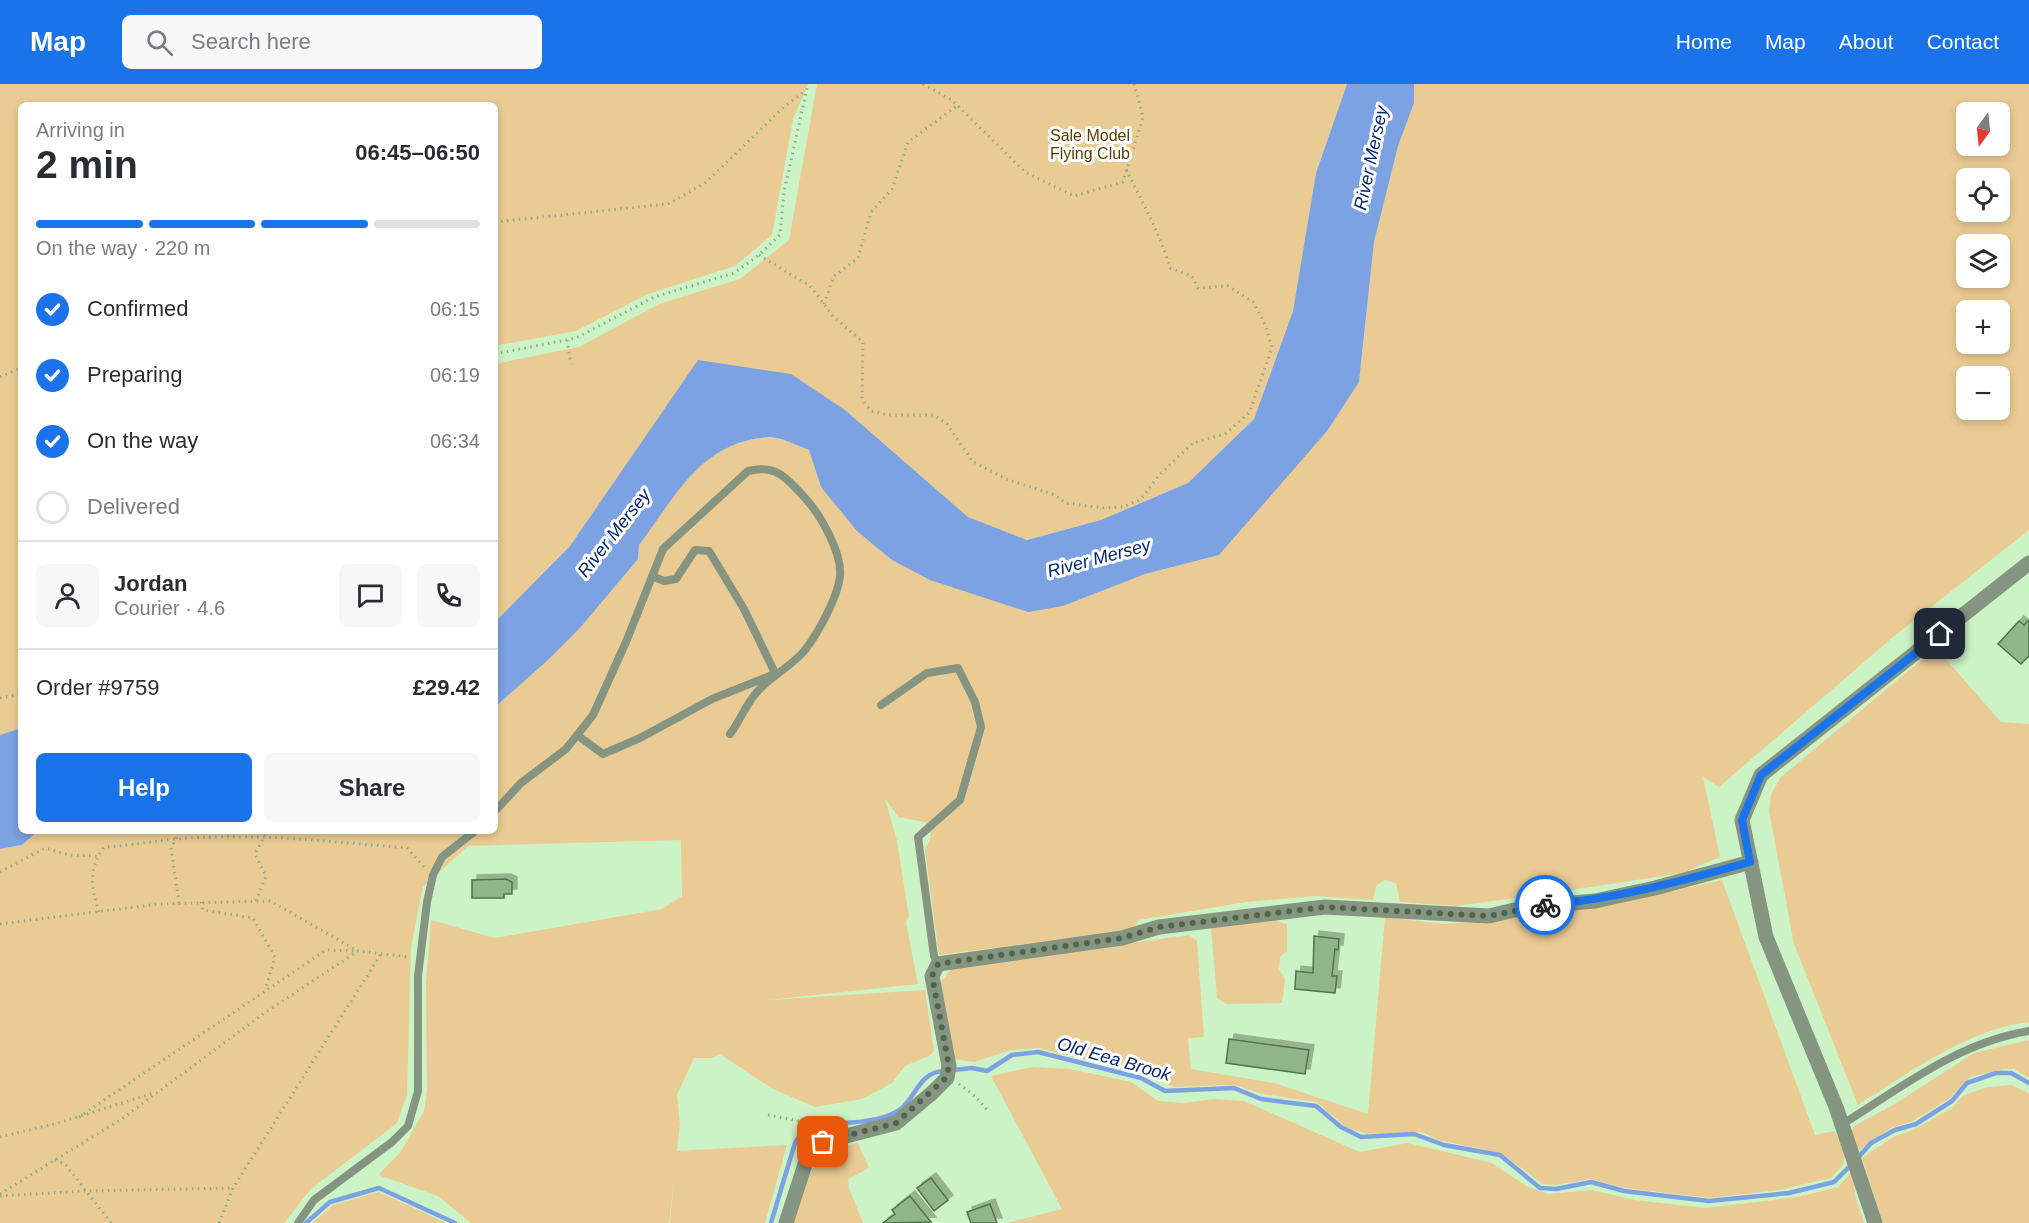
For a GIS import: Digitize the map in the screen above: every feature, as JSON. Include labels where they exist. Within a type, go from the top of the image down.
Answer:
[{"type":"street","points":[[1875,1223],[1851,1150],[1766,937],[1742,820],[1761,775],[2029,563]]},
{"type":"street","points":[[786,1223],[808,1155],[820,1144],[896,1123],[946,1078],[949,1066],[932,976],[938,964],[1122,938],[1159,927],[1325,907],[1489,916],[1527,907],[1595,901],[1655,888],[1750,862]]},
{"type":"lane","points":[[498,808],[521,783],[566,749],[593,715],[663,549],[748,471],[764,467],[782,474],[821,519],[834,545],[840,574],[832,601],[804,651],[775,673],[755,694],[729,734]]},
{"type":"lane","points":[[652,576],[663,581],[676,579],[695,550],[709,551],[744,609],[775,673]]},
{"type":"lane","points":[[881,705],[927,673],[958,668],[975,702],[981,727],[960,800],[918,837],[934,956],[938,964]]},
{"type":"lane","points":[[577,735],[603,754],[640,738],[711,699],[775,673]]},
{"type":"lane","points":[[298,1223],[314,1200],[392,1142],[408,1126],[418,1091],[420,958],[433,875],[441,857],[471,834]]},
{"type":"lane","points":[[1841,1125],[1963,1049],[1998,1036],[2029,1030]]},
{"type":"path","points":[[922,84],[958,105],[1025,172],[1074,196],[1123,182],[1143,117],[1134,84]]},
{"type":"path","points":[[498,222],[668,204],[705,183],[808,86]]},
{"type":"path","points":[[498,353],[576,339],[654,297],[734,273],[759,255],[780,235],[784,192],[808,86]]},
{"type":"path","points":[[824,304],[834,276],[858,258],[871,212],[892,189],[909,142],[958,105]]},
{"type":"path","points":[[759,255],[810,286],[833,316],[863,342],[862,399],[871,411],[888,415],[934,415],[947,424],[973,462],[1006,479],[1055,495],[1065,503],[1104,508],[1123,507],[1142,500],[1159,475],[1193,442],[1226,434],[1249,413],[1272,348],[1266,326],[1253,302],[1228,286],[1198,288],[1192,276],[1170,268],[1161,235],[1154,227],[1126,169]]},
{"type":"path","points":[[567,340],[571,364]]},
{"type":"path","points":[[0,376],[18,369]]},
{"type":"path","points":[[0,698],[18,695]]},
{"type":"path","points":[[178,834],[171,848],[179,903]]},
{"type":"path","points":[[256,902],[266,876],[255,854],[265,834]]},
{"type":"path","points":[[99,912],[91,888],[97,856],[104,847],[131,846],[176,839],[273,839],[406,848],[433,875]]},
{"type":"path","points":[[0,872],[14,862],[45,848],[69,855],[97,856]]},
{"type":"path","points":[[0,924],[179,903],[270,901],[358,951]]},
{"type":"path","points":[[201,902],[202,909],[253,918],[275,957],[264,992]]},
{"type":"path","points":[[79,1117],[326,950],[420,958]]},
{"type":"path","points":[[0,1195],[123,1118],[262,1014],[358,951]]},
{"type":"path","points":[[219,1223],[234,1188],[381,954]]},
{"type":"path","points":[[946,1078],[953,1080],[976,1097],[989,1112]]},
{"type":"path","points":[[0,1137],[79,1117],[158,1091]]},
{"type":"path","points":[[768,1114],[799,1121],[811,1128],[820,1144]]},
{"type":"path","points":[[55,1160],[64,1164],[111,1223]]},
{"type":"path","points":[[0,1195],[234,1188]]},
{"type":"green space","points":[[0,84],[808,84],[793,119],[772,235],[735,266],[648,294],[576,331],[498,345],[498,102],[18,102],[18,729],[0,735]]},
{"type":"green space","name":"Sale Model Flying Club","points":[[817,84],[1347,84],[1316,173],[1293,311],[1254,419],[1188,483],[1101,520],[1027,540],[968,517],[845,410],[698,361],[570,546],[498,619],[498,363],[579,347],[659,304],[740,279],[789,240]]},
{"type":"green space","points":[[1414,84],[2029,84],[2029,530],[1893,637],[1719,787],[1703,777],[1720,857],[1682,873],[1456,906],[1400,902],[1396,883],[1384,880],[1376,886],[1373,900],[1316,896],[1246,902],[1139,920],[1132,930],[939,955],[925,850],[931,836],[925,822],[898,817],[885,798],[897,841],[909,917],[906,922],[918,984],[768,1000],[925,990],[934,1051],[929,1056],[905,1066],[892,1083],[862,1099],[815,1107],[771,1088],[720,1054],[712,1058],[694,1058],[677,1095],[680,1124],[677,1151],[787,1145],[765,1223],[670,1223],[674,1179],[669,1223],[471,1223],[438,1196],[378,1175],[400,1153],[424,1111],[427,1091],[426,982],[431,920],[495,938],[662,909],[682,896],[681,840],[468,846],[423,887],[411,947],[407,1095],[397,1123],[311,1189],[284,1223],[0,1223],[0,849],[22,845],[35,834],[498,834],[498,704],[570,636],[638,559],[639,545],[692,474],[707,460],[745,441],[774,437],[809,450],[821,487],[1063,606],[1145,574],[1219,555],[1359,382],[1374,242],[1398,146],[1414,103]]},
{"type":"green space","points":[[1936,648],[2001,722],[2029,724],[2029,1022],[2006,1026],[1962,1043],[1918,1067],[1858,1105],[1794,944],[1769,811],[1771,794],[1781,777]]},
{"type":"green space","points":[[1722,880],[1815,1135],[1834,1131],[1846,1152],[1843,1165],[1831,1178],[1779,1190],[1710,1198],[1625,1188],[1590,1179],[1556,1185],[1543,1184],[1501,1153],[1438,1140],[1422,1132],[1368,1134],[1347,1128],[1317,1102],[1263,1094],[1234,1085],[1174,1087],[1145,1075],[1039,1048],[1011,1050],[974,1062],[953,1059],[940,983],[952,968],[1189,935],[1197,941],[1204,1037],[1188,1038],[1191,1069],[1274,1083],[1368,1114],[1385,917],[1443,924],[1491,921],[1535,912],[1633,900]]},
{"type":"green space","points":[[1271,919],[1287,924],[1287,951],[1280,957],[1279,969],[1285,979],[1282,1003],[1226,1004],[1217,998],[1211,927]]},
{"type":"green space","points":[[2029,1040],[2029,1078],[2014,1069],[1970,1077],[1949,1099],[1913,1121],[1891,1128],[1858,1151],[1850,1135],[1854,1126],[1893,1105],[1974,1053]]},
{"type":"green space","points":[[1032,1067],[1070,1069],[1131,1082],[1158,1101],[1184,1103],[1214,1099],[1244,1101],[1360,1152],[1408,1143],[1492,1163],[1526,1186],[1548,1194],[1592,1190],[1635,1200],[1705,1208],[1798,1197],[1838,1187],[1852,1172],[1856,1198],[1864,1223],[1007,1223],[1062,1209],[991,1076]]},
{"type":"green space","points":[[2011,1085],[2029,1093],[2029,1223],[1883,1223],[1862,1158],[1893,1137],[1913,1130],[1952,1108],[1962,1096],[1987,1087]]},
{"type":"green space","points":[[858,1143],[869,1168],[848,1179],[849,1188],[863,1223],[793,1223],[806,1182],[819,1162],[829,1154]]},
{"type":"green space","points":[[379,1192],[446,1223],[312,1223],[333,1205]]},
{"type":"water","name":"River Mersey","points":[[1347,84],[1414,84],[1414,103],[1398,146],[1374,242],[1359,382],[1327,431],[1219,555],[1145,574],[1063,606],[1028,612],[930,580],[892,560],[857,531],[821,487],[809,450],[774,437],[745,441],[725,449],[692,474],[639,545],[638,559],[579,629],[498,704],[498,619],[570,546],[698,360],[791,374],[845,410],[968,517],[1027,540],[1101,520],[1188,483],[1254,419],[1293,311],[1316,173]]},
{"type":"water","points":[[18,729],[18,834],[35,834],[22,845],[0,849],[0,735]]},
{"type":"building","points":[[2029,620],[2029,656],[2021,664],[1998,644],[2019,621],[2024,625]]},
{"type":"building","points":[[506,879],[512,882],[512,894],[504,894],[504,898],[472,898],[472,880]]},
{"type":"building","points":[[1314,936],[1339,939],[1338,950],[1335,949],[1332,976],[1337,976],[1335,993],[1295,989],[1296,971],[1313,973]]},
{"type":"building","points":[[1229,1039],[1309,1050],[1305,1074],[1226,1063]]},
{"type":"building","points":[[931,1178],[948,1200],[934,1211],[917,1188]]},
{"type":"building","points":[[910,1196],[931,1222],[883,1223],[895,1214],[892,1210]]},
{"type":"building","points":[[990,1204],[997,1223],[971,1223],[967,1212]]},
{"type":"waterway","name":"Old Eea Brook","points":[[954,1070],[972,1068],[987,1071],[1012,1055],[1038,1052],[1141,1078],[1165,1091],[1234,1088],[1261,1099],[1316,1106],[1341,1127],[1361,1137],[1414,1134],[1444,1145],[1500,1155],[1540,1188],[1556,1189],[1591,1182],[1624,1191],[1709,1201],[1789,1193],[1834,1182],[1851,1165]]},
{"type":"waterway","name":"Old Eea Brook","points":[[816,1122],[849,1123],[885,1117],[903,1107],[920,1084],[930,1075],[944,1071]]},
{"type":"waterway","name":"Old Eea Brook","points":[[1857,1159],[1871,1143],[1895,1130],[1916,1124],[1952,1101],[1967,1083],[1996,1073],[2011,1073],[2029,1083]]},
{"type":"waterway","name":"Old Eea Brook","points":[[771,1223],[795,1143],[804,1129]]},
{"type":"waterway","name":"Old Eea Brook","points":[[306,1223],[330,1202],[379,1188],[455,1223]]},
{"type":"way so far","points":[[823,1142],[851,1137],[896,1123],[946,1078],[949,1066],[932,976],[938,964],[1122,938],[1159,927],[1325,907],[1446,916],[1489,916],[1545,905]]},
{"type":"route","points":[[1545,905],[1595,901],[1684,881],[1750,862],[1742,820],[1761,775],[1940,634]]}]
